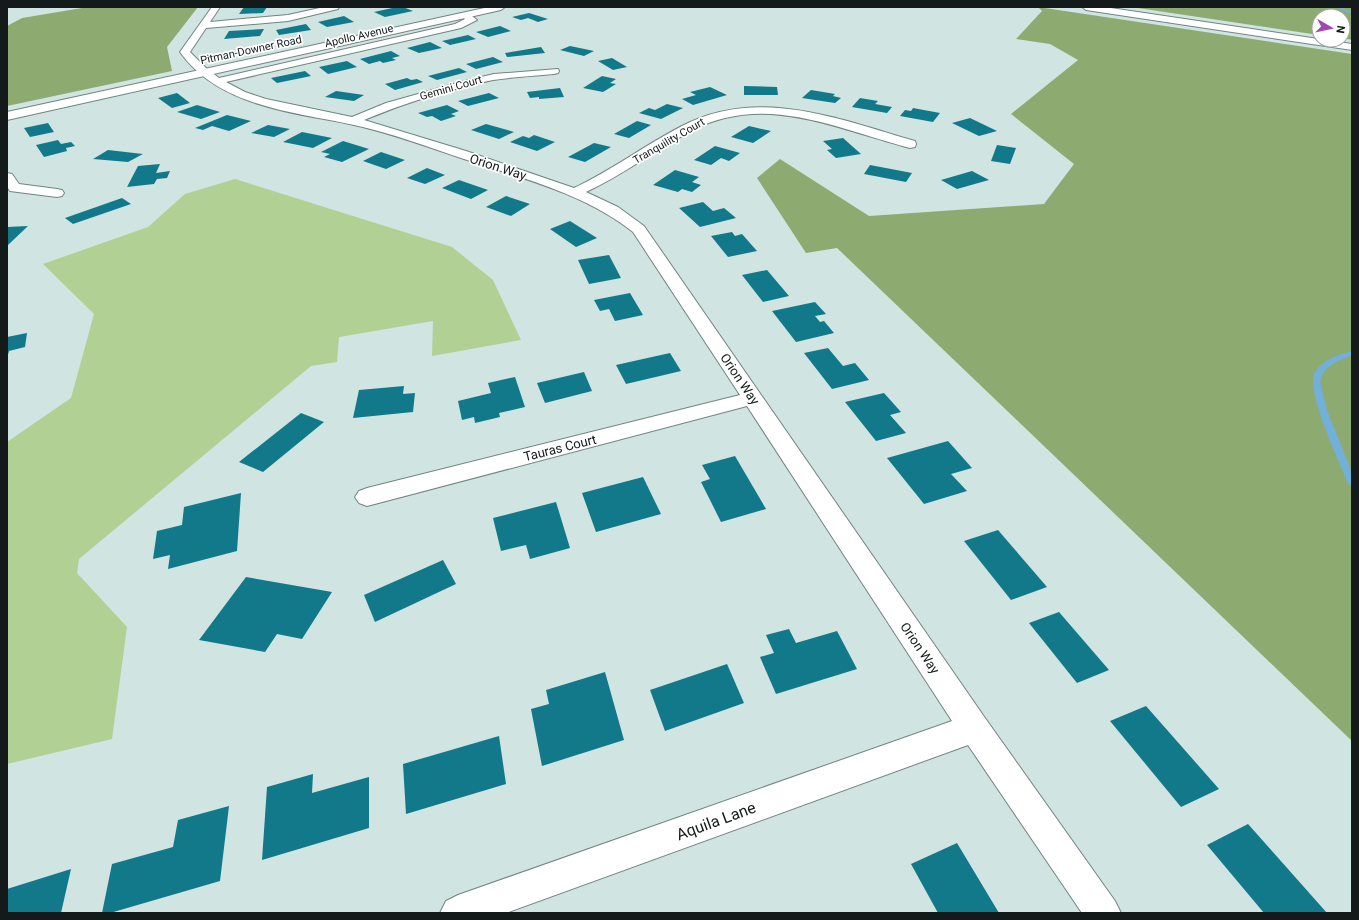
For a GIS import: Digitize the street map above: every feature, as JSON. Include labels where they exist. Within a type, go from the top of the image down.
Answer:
[{"type":"street","points":[[204,25],[216,7]]},
{"type":"street","name":"Pitman-Downer Road","points":[[7,116],[212,77],[501,7]]},
{"type":"street","points":[[1086,7],[1352,47]]},
{"type":"street","points":[[204,25],[288,18],[335,8]]},
{"type":"street","name":"Apollo Avenue","points":[[212,77],[458,26],[472,20],[465,15]]},
{"type":"street","name":"Orion Way","points":[[204,25],[185,52],[194,64],[238,93],[287,109],[352,121],[504,168],[608,206],[626,217],[639,228],[974,728],[1103,913]]},
{"type":"street","name":"Gemini Court","points":[[352,121],[390,106],[468,83],[494,77],[554,71]]},
{"type":"street","name":"Tranquility Court","points":[[574,193],[615,173],[696,124],[729,112],[780,110],[811,116],[910,144]]},
{"type":"street","points":[[7,177],[15,188],[57,193]]},
{"type":"street","name":"Tauras Court","points":[[367,497],[753,398]]},
{"type":"street","name":"Aquila Lane","points":[[458,913],[974,728]]},
{"type":"green space","points":[[88,7],[198,7],[167,47],[172,71],[7,106],[7,26],[22,18]]},
{"type":"green space","points":[[1038,7],[1352,54],[1352,741],[837,248],[806,253],[757,178],[780,159],[869,216],[1044,204],[1074,164],[1011,114],[1078,60],[1050,44],[1016,39],[1042,11]]},
{"type":"green space","points":[[1131,7],[1352,7],[1352,40],[1351,8],[1311,8],[1311,34]]},
{"type":"green space","points":[[235,179],[452,247],[493,280],[521,340],[432,356],[433,321],[339,337],[337,362],[311,366],[79,559],[77,573],[127,627],[112,739],[7,764],[7,442],[71,398],[94,314],[43,264],[148,227],[185,194]]},
{"type":"building","points":[[244,7],[267,7],[263,13],[239,14]]},
{"type":"building","points":[[403,7],[413,11],[385,17],[374,12]]},
{"type":"building","points":[[529,13],[548,19],[538,22],[528,18],[521,20],[512,17]]},
{"type":"building","points":[[344,16],[354,22],[327,27],[318,22]]},
{"type":"building","points":[[306,24],[311,30],[279,35],[276,30]]},
{"type":"building","points":[[500,26],[511,31],[488,37],[476,32]]},
{"type":"building","points":[[264,29],[260,36],[224,39],[229,31]]},
{"type":"building","points":[[468,35],[476,39],[450,45],[442,41]]},
{"type":"building","points":[[430,42],[442,48],[419,53],[407,48]]},
{"type":"building","points":[[570,46],[594,51],[584,56],[560,50]]},
{"type":"building","points":[[541,47],[545,53],[507,57],[505,53]]},
{"type":"building","points":[[391,51],[400,56],[392,58],[396,60],[383,63],[380,61],[369,64],[360,59]]},
{"type":"building","points":[[493,57],[503,62],[476,69],[466,64]]},
{"type":"building","points":[[612,58],[627,67],[613,70],[598,61]]},
{"type":"building","points":[[347,61],[357,67],[328,74],[319,67]]},
{"type":"building","points":[[459,68],[467,72],[437,80],[428,76]]},
{"type":"building","points":[[305,71],[311,76],[277,83],[271,78]]},
{"type":"building","points":[[602,76],[616,79],[610,83],[616,84],[603,92],[583,88]]},
{"type":"building","points":[[407,78],[411,80],[417,79],[423,82],[395,90],[385,84]]},
{"type":"building","points":[[744,86],[777,87],[778,95],[744,95]]},
{"type":"building","points":[[710,87],[727,95],[693,105],[682,99],[696,95],[690,92]]},
{"type":"building","points":[[560,88],[564,97],[539,99],[539,97],[530,98],[527,92]]},
{"type":"building","points":[[811,90],[835,94],[833,96],[841,98],[835,103],[802,98]]},
{"type":"building","points":[[336,91],[364,95],[354,101],[325,97]]},
{"type":"building","points":[[177,93],[190,103],[172,108],[158,98]]},
{"type":"building","points":[[489,93],[499,98],[468,106],[458,101]]},
{"type":"building","points":[[860,98],[878,101],[875,104],[892,107],[887,113],[852,107]]},
{"type":"building","points":[[667,104],[683,108],[661,119],[639,113],[649,108],[655,110]]},
{"type":"building","points":[[197,105],[220,112],[201,119],[177,112]]},
{"type":"building","points":[[447,105],[459,111],[451,114],[456,116],[441,121],[432,116],[427,117],[418,113]]},
{"type":"building","points":[[913,108],[940,113],[933,122],[900,116],[905,110],[911,111]]},
{"type":"building","points":[[227,115],[251,121],[229,131],[212,126],[203,130],[195,128]]},
{"type":"building","points":[[970,118],[997,131],[979,136],[952,123]]},
{"type":"building","points":[[637,121],[651,125],[629,138],[614,134]]},
{"type":"building","points":[[48,123],[54,132],[30,137],[24,128]]},
{"type":"building","points":[[486,124],[514,132],[499,139],[471,130]]},
{"type":"building","points":[[268,125],[290,129],[274,137],[251,133]]},
{"type":"building","points":[[749,126],[771,131],[753,143],[731,137]]},
{"type":"building","points":[[302,132],[332,138],[313,148],[283,142]]},
{"type":"building","points":[[534,135],[555,142],[537,151],[510,142],[523,136],[529,138]]},
{"type":"building","points":[[843,138],[861,154],[836,158],[827,150],[832,149],[823,141]]},
{"type":"building","points":[[58,140],[61,144],[71,142],[75,146],[66,148],[67,151],[44,157],[36,145]]},
{"type":"building","points":[[343,141],[369,149],[342,162],[324,157],[330,154],[321,152]]},
{"type":"building","points":[[594,143],[611,147],[585,162],[568,157]]},
{"type":"building","points":[[997,145],[1016,148],[1010,164],[991,161]]},
{"type":"building","points":[[715,146],[740,153],[729,161],[721,158],[711,165],[694,160]]},
{"type":"building","points":[[108,150],[143,154],[128,162],[93,159]]},
{"type":"building","points":[[381,152],[405,160],[386,169],[363,161]]},
{"type":"building","points":[[160,164],[156,173],[170,171],[167,178],[157,179],[154,184],[127,187],[138,166]]},
{"type":"building","points":[[870,165],[912,173],[906,182],[864,174]]},
{"type":"building","points":[[427,168],[445,175],[425,184],[407,178]]},
{"type":"building","points":[[675,170],[699,177],[692,182],[701,185],[692,192],[682,189],[678,192],[653,185]]},
{"type":"building","points":[[972,171],[989,180],[957,189],[941,180]]},
{"type":"building","points":[[459,180],[488,190],[471,199],[442,188]]},
{"type":"building","points":[[506,196],[530,204],[511,216],[486,207]]},
{"type":"building","points":[[122,198],[131,204],[73,224],[65,218]]},
{"type":"building","points":[[703,202],[713,211],[724,208],[736,218],[700,227],[679,208]]},
{"type":"building","points":[[570,221],[597,238],[576,247],[550,229]]},
{"type":"building","points":[[28,226],[8,245],[7,245],[7,227]]},
{"type":"building","points":[[732,232],[735,236],[742,234],[757,251],[728,257],[711,236]]},
{"type":"building","points":[[609,255],[621,278],[589,284],[578,260]]},
{"type":"building","points":[[767,270],[789,296],[763,302],[742,275]]},
{"type":"building","points":[[630,293],[643,315],[615,321],[609,309],[600,311],[594,300]]},
{"type":"building","points":[[815,302],[826,314],[815,316],[820,322],[824,321],[834,333],[796,342],[772,311]]},
{"type":"building","points":[[27,333],[25,347],[9,351],[7,358],[7,337]]},
{"type":"building","points":[[828,348],[843,366],[855,363],[869,380],[832,389],[804,353]]},
{"type":"building","points":[[670,353],[681,371],[626,384],[616,365]]},
{"type":"building","points":[[584,372],[592,391],[545,403],[537,383]]},
{"type":"building","points":[[515,377],[525,407],[499,413],[500,417],[475,423],[474,417],[462,420],[458,401],[491,393],[488,383]]},
{"type":"building","points":[[404,386],[403,394],[415,393],[413,412],[353,418],[359,390]]},
{"type":"building","points":[[884,393],[901,412],[890,415],[906,433],[876,441],[845,402]]},
{"type":"building","points":[[301,413],[324,422],[263,472],[239,462]]},
{"type":"building","points":[[948,441],[972,468],[951,474],[967,491],[924,504],[887,458]]},
{"type":"building","points":[[735,456],[766,509],[721,522],[701,482],[710,479],[702,465]]},
{"type":"building","points":[[643,477],[661,514],[596,532],[582,493]]},
{"type":"building","points":[[241,493],[237,551],[168,569],[170,555],[153,559],[157,531],[182,525],[184,507]]},
{"type":"building","points":[[556,502],[570,548],[530,559],[526,545],[501,551],[493,518]]},
{"type":"building","points":[[998,530],[1047,587],[1011,600],[964,541]]},
{"type":"building","points":[[443,560],[456,584],[375,622],[364,595]]},
{"type":"building","points":[[246,577],[332,592],[302,639],[277,634],[265,652],[199,640]]},
{"type":"building","points":[[1059,612],[1109,670],[1077,683],[1029,623]]},
{"type":"building","points":[[789,629],[796,643],[837,631],[857,669],[776,694],[760,657],[774,653],[766,635]]},
{"type":"building","points":[[727,664],[744,703],[665,731],[650,690]]},
{"type":"building","points":[[605,672],[624,740],[542,766],[531,709],[549,704],[546,690]]},
{"type":"building","points":[[1146,706],[1219,789],[1181,807],[1110,721]]},
{"type":"building","points":[[499,736],[506,784],[406,814],[403,764]]},
{"type":"building","points":[[313,774],[312,793],[369,777],[369,828],[262,860],[267,787]]},
{"type":"building","points":[[229,806],[220,881],[110,913],[102,913],[112,864],[173,847],[178,820]]},
{"type":"building","points":[[1248,824],[1327,913],[1264,913],[1207,845]]},
{"type":"building","points":[[957,843],[999,913],[938,913],[911,864]]},
{"type":"building","points":[[71,869],[61,913],[7,913],[7,889]]},
{"type":"waterway","points":[[1337,7],[1352,13]]},
{"type":"waterway","points":[[1352,353],[1325,366],[1318,374],[1317,382],[1323,410],[1352,483]]}]
